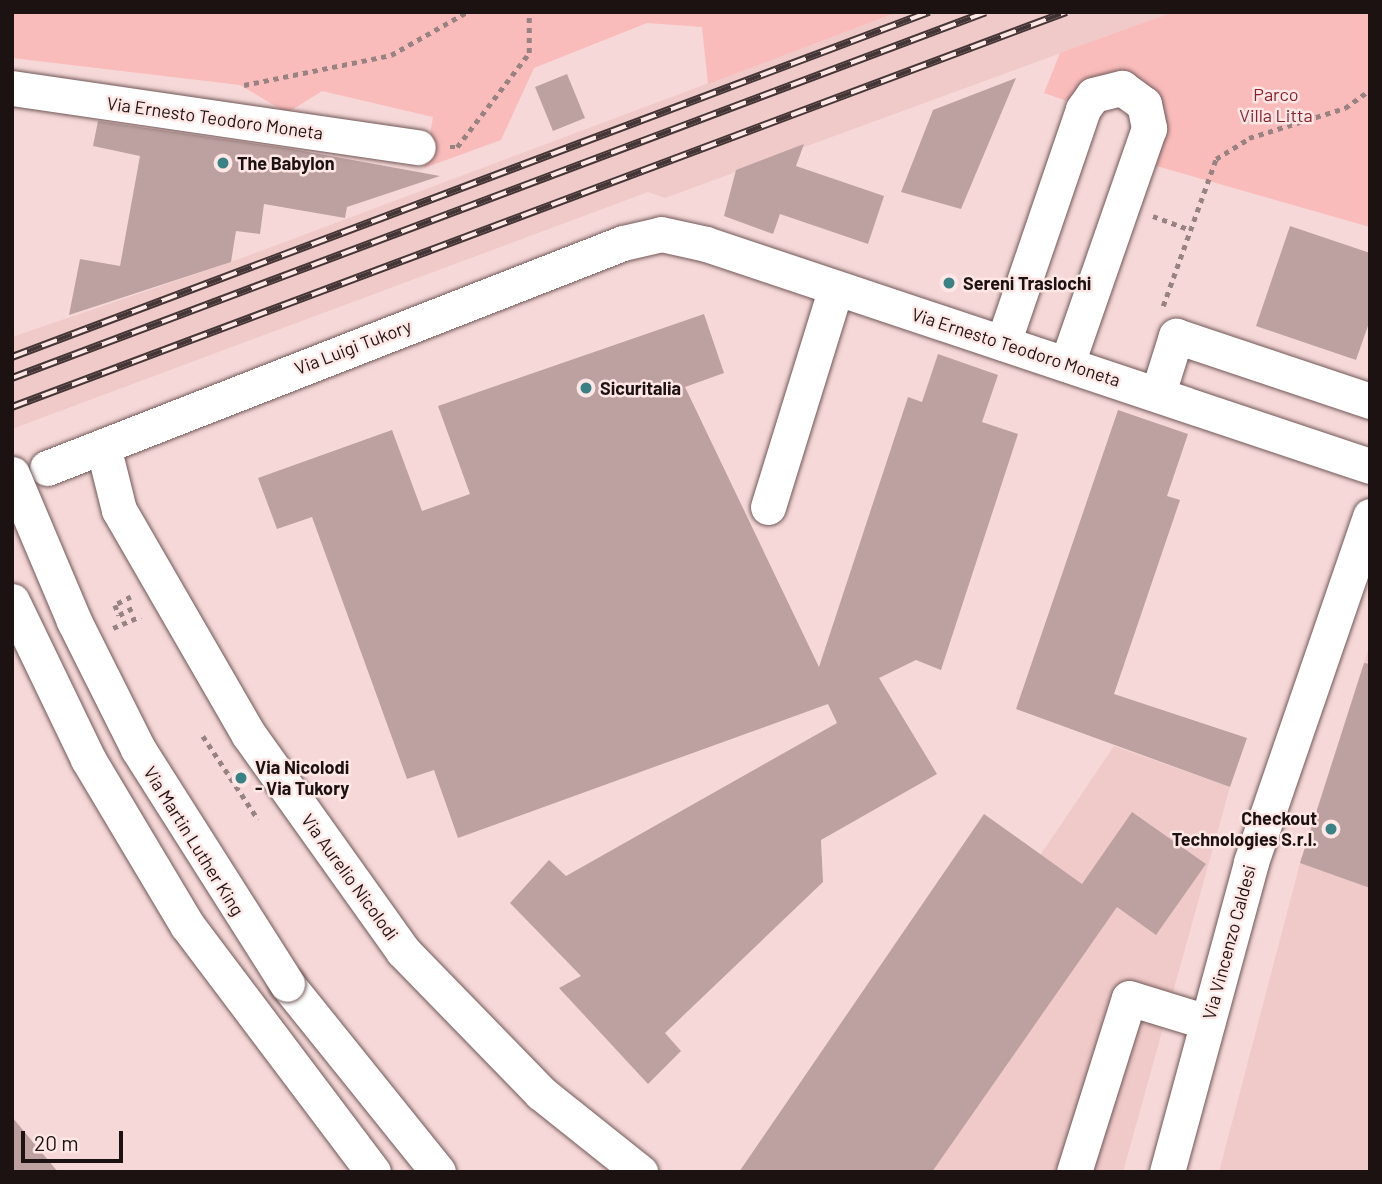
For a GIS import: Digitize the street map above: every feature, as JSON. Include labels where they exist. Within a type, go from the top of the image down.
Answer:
[{"type":"street","name":"Via Ernesto Teodoro Moneta","points":[[12,88],[418,147]]},
{"type":"street","points":[[1003,343],[1083,109],[1093,96],[1122,88],[1144,104],[1149,128],[1067,364]]},
{"type":"street","name":"Via Ernesto Teodoro Moneta","points":[[661,234],[1158,393],[1370,466]]},
{"type":"street","name":"Via Luigi Tukory","points":[[47,468],[610,248],[661,234]]},
{"type":"street","points":[[768,507],[836,288]]},
{"type":"street","points":[[1158,393],[1176,336],[1370,401]]},
{"type":"street","name":"Via Aurelio Nicolodi","points":[[103,446],[120,510],[249,735],[403,951],[541,1093],[640,1172]]},
{"type":"street","name":"Via Martin Luther King","points":[[12,474],[74,621],[138,749],[287,984],[438,1172]]},
{"type":"street","name":"Via Vincenzo Caldesi","points":[[1167,1172],[1251,862],[1370,516]]},
{"type":"street","points":[[12,601],[104,788],[248,1012],[373,1172]]},
{"type":"street","points":[[1074,1172],[1129,998],[1207,1022]]},
{"type":"path","points":[[240,85],[391,55],[467,12]]},
{"type":"path","points":[[418,147],[457,147],[530,53],[529,12]]},
{"type":"path","points":[[1160,314],[1216,159],[1249,138],[1345,108],[1370,90]]},
{"type":"path","points":[[106,631],[141,616],[136,606],[119,615],[115,605],[134,596]]},
{"type":"path","points":[[203,736],[258,819]]},
{"type":"shaded area","points":[[898,12],[1173,12],[665,198],[648,192],[12,429],[12,337],[231,262]]},
{"type":"shaded area","points":[[1370,644],[1370,1172],[1219,1172],[1300,863]]},
{"type":"shaded area","points":[[1114,746],[1230,787],[1123,1172],[826,1172]]},
{"type":"green space","points":[[12,12],[898,12],[708,84],[702,27],[647,23],[534,68],[501,140],[424,168],[433,117],[322,91],[287,113],[240,85],[12,58]]},
{"type":"green space","name":"Parco Villa Litta","points":[[1173,12],[1370,12],[1370,227],[1153,165],[1160,110],[1070,102],[1044,93],[1060,53]]},
{"type":"building","points":[[567,74],[585,118],[553,131],[535,87]]},
{"type":"building","points":[[1016,78],[961,209],[901,192],[933,110]]},
{"type":"building","points":[[98,121],[292,149],[440,176],[347,207],[345,218],[264,204],[260,234],[236,231],[231,262],[69,315],[80,259],[120,266],[140,156],[93,146]]},
{"type":"building","points":[[804,144],[796,166],[884,196],[868,244],[780,214],[773,234],[724,216],[736,170]]},
{"type":"building","points":[[1290,226],[1370,253],[1370,320],[1356,360],[1256,326]]},
{"type":"building","points":[[704,314],[724,373],[685,387],[819,667],[908,397],[922,402],[938,354],[998,375],[982,422],[1018,434],[941,670],[916,660],[879,678],[937,774],[821,840],[823,882],[665,1033],[681,1051],[648,1084],[559,988],[581,976],[510,903],[549,860],[566,876],[837,723],[828,704],[458,838],[434,770],[407,779],[312,517],[277,529],[258,478],[392,430],[422,511],[470,494],[438,406]]},
{"type":"building","points":[[1118,410],[1188,434],[1167,496],[1180,500],[1114,694],[1247,738],[1230,787],[1016,709]]},
{"type":"building","points":[[1364,663],[1370,664],[1370,888],[1300,863]]},
{"type":"building","points":[[1132,812],[1206,864],[1156,935],[1117,907],[932,1172],[739,1172],[984,814],[1082,884]]},
{"type":"building","points":[[12,1117],[58,1172],[12,1172]]},
{"type":"railway","points":[[12,357],[929,12]]},
{"type":"railway","points":[[12,378],[986,12]]},
{"type":"railway","points":[[12,407],[1066,12]]},
{"type":"place","name":"The Babylon","points":[[223,163]]},
{"type":"place","name":"Sereni Traslochi","points":[[949,283]]},
{"type":"place","name":"Sicuritalia","points":[[586,388]]},
{"type":"place","name":"Via Nicolodi - Via Tukory","points":[[241,778]]},
{"type":"place","name":"Checkout Technologies S.r.l.","points":[[1331,829]]}]
